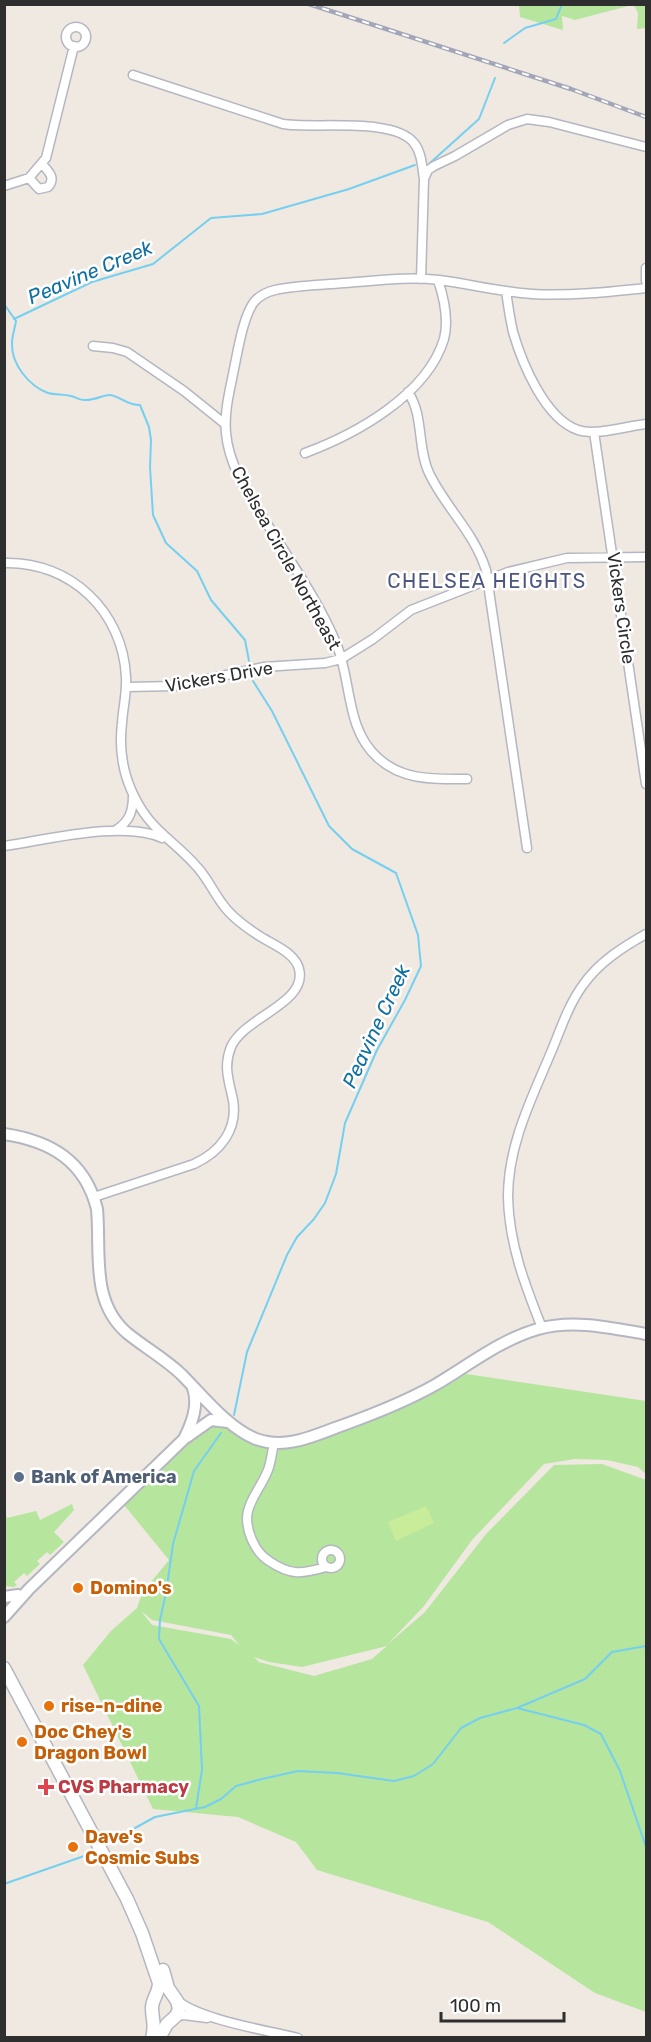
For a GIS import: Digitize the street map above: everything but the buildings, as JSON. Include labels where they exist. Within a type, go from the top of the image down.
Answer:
[{"type":"main road","points":[[4,1668],[127,1899],[142,1933],[159,1988],[152,2007],[155,2025],[152,2037]]},
{"type":"main road","points":[[4,1675],[14,1687]]},
{"type":"main road","points":[[142,1933],[155,1951],[179,2006],[159,2037]]},
{"type":"main road","points":[[155,1999],[165,1994],[174,1998]]},
{"type":"main road","points":[[154,2015],[161,2021],[173,2018]]},
{"type":"street","points":[[4,186],[29,178],[42,164],[51,141],[74,46]]},
{"type":"street","points":[[133,75],[283,124],[302,127],[375,127],[399,132],[408,137],[418,150],[424,179],[421,279]]},
{"type":"street","points":[[424,179],[428,170],[434,166],[508,125],[527,119],[549,122],[646,147]]},
{"type":"street","points":[[29,178],[39,189],[48,187],[52,181],[51,174],[42,164]]},
{"type":"street","points":[[646,268],[646,281]]},
{"type":"street","name":"Chelsea Circle Northeast","points":[[467,779],[410,777],[377,758],[364,743],[356,725],[336,642],[250,497],[237,473],[227,445],[225,424],[245,324],[253,304],[261,296],[273,290],[292,287],[421,279],[532,294],[646,288]]},
{"type":"street","points":[[305,453],[348,435],[396,403],[430,368],[444,338],[446,312],[438,280]]},
{"type":"street","points":[[506,291],[517,343],[531,376],[558,419],[579,430],[594,432],[646,424]]},
{"type":"street","points":[[93,346],[127,352],[201,404],[225,424]]},
{"type":"street","points":[[408,392],[416,406],[429,473],[471,537],[484,563],[527,848]]},
{"type":"street","name":"Vickers Circle","points":[[594,432],[646,784]]},
{"type":"street","name":"Vickers Drive","points":[[127,687],[175,686],[264,667],[311,666],[341,659],[373,639],[411,610],[529,566],[580,557],[646,557]]},
{"type":"street","points":[[4,563],[31,564],[65,576],[92,597],[104,611],[116,632],[123,654],[127,687],[121,740],[123,763],[133,794],[151,823],[203,873],[221,903],[259,936],[290,956],[298,966],[299,979],[292,994],[254,1021],[237,1036],[233,1043],[226,1070],[233,1100],[234,1117],[229,1134],[219,1148],[204,1160],[194,1164],[94,1197]]},
{"type":"street","points":[[116,830],[127,822],[131,815],[133,794]]},
{"type":"street","points":[[4,846],[116,830],[147,832],[173,844]]},
{"type":"street","points":[[542,1328],[512,1241],[508,1196],[514,1144],[566,1017],[584,984],[609,958],[646,934]]},
{"type":"street","points":[[4,1134],[36,1141],[58,1152],[79,1171],[94,1197],[98,1228],[100,1284],[106,1307],[121,1327],[174,1367],[232,1424],[254,1438],[274,1443],[296,1442],[393,1407],[433,1386],[501,1344],[542,1328],[580,1325],[646,1334]]},
{"type":"street","points":[[184,1439],[195,1410],[193,1388]]},
{"type":"street","points":[[4,1617],[29,1589],[184,1439],[211,1420],[232,1424]]},
{"type":"street","points":[[274,1443],[268,1470],[249,1504],[247,1520],[255,1547],[263,1558],[278,1567],[293,1572],[303,1574],[326,1567]]},
{"type":"street","points":[[4,1606],[29,1589]]},
{"type":"street","points":[[4,1597],[18,1595]]},
{"type":"street","points":[[174,1998],[183,2006],[220,2019],[298,2037]]},
{"type":"street","points":[[173,2018],[184,2015],[220,2019]]},
{"type":"green space","points":[[519,4],[632,5],[575,20],[562,16],[563,30],[520,17]]},
{"type":"green space","points":[[634,5],[646,5],[646,28],[637,29],[638,13]]},
{"type":"green space","points":[[460,1373],[646,1401],[646,1474],[638,1467],[607,1460],[575,1459],[544,1464],[472,1540],[424,1606],[388,1644],[425,1612],[486,1534],[554,1465],[602,1464],[646,1480],[646,2012],[595,1993],[488,1922],[317,1870],[296,1842],[238,1817],[153,1809],[83,1665],[111,1631],[137,1608],[142,1593],[169,1560],[120,1500],[208,1426],[217,1423],[260,1438],[303,1436],[380,1414]],"holes":[[[141,1611],[152,1620],[231,1635],[240,1646],[231,1639],[152,1625]],[[387,1646],[372,1659],[314,1676],[259,1662],[254,1657],[269,1662],[302,1667]]]},
{"type":"green space","points":[[72,1504],[74,1510],[54,1532],[64,1542],[50,1555],[47,1552],[37,1561],[40,1564],[27,1576],[24,1573],[14,1582],[17,1585],[5,1586],[5,1511],[7,1518],[36,1511],[40,1520]]},
{"type":"green space","points":[[426,1506],[434,1523],[396,1541],[388,1522]]},
{"type":"waterway","name":"Peavine Creek","points":[[504,43],[525,28],[556,19],[562,4]]},
{"type":"waterway","name":"Peavine Creek","points":[[430,163],[479,119],[495,78]]},
{"type":"waterway","name":"Peavine Creek","points":[[14,319],[92,282],[153,264],[211,218],[262,214],[349,189],[415,165]]},
{"type":"waterway","name":"Peavine Creek","points":[[4,304],[16,321],[12,351],[22,373],[34,385],[48,393],[68,395],[82,400],[110,395],[131,404],[140,405],[149,427],[151,440],[153,515],[166,543],[197,571],[211,600],[245,640],[249,661]]},
{"type":"waterway","name":"Peavine Creek","points":[[234,1415],[247,1352],[287,1255],[297,1237],[325,1203],[336,1174],[345,1123],[377,1050],[421,966],[418,935],[396,873],[352,849],[329,826],[272,711],[253,681]]},
{"type":"waterway","name":"Peavine Creek","points":[[196,1808],[202,1770],[199,1706],[159,1639],[160,1620],[173,1544],[194,1471],[221,1433]]},
{"type":"waterway","points":[[104,1845],[155,1817],[205,1807],[221,1799],[236,1786],[262,1779],[298,1771],[337,1773],[394,1781],[414,1776],[433,1764],[461,1728],[480,1718],[517,1708],[585,1679],[612,1652],[646,1646]]},
{"type":"waterway","points":[[517,1708],[584,1725],[601,1734],[620,1771],[646,1847]]},
{"type":"waterway","name":"Peavine Creek","points":[[4,1884],[87,1855],[96,1849]]},
{"type":"railway","points":[[309,4],[571,89],[646,117]]},
{"type":"place","name":"Bank of America","points":[[19,1477]]},
{"type":"place","name":"Domino's","points":[[78,1588]]},
{"type":"place","name":"rise-n-dine","points":[[49,1706]]},
{"type":"place","name":"Doc Chey's Dragon Bowl","points":[[22,1742]]},
{"type":"place","name":"CVS Pharmacy","points":[[46,1787]]},
{"type":"place","name":"Dave's Cosmic Subs","points":[[73,1847]]},
{"type":"district","name":"CHELSEA HEIGHTS","points":[[487,581]]}]
